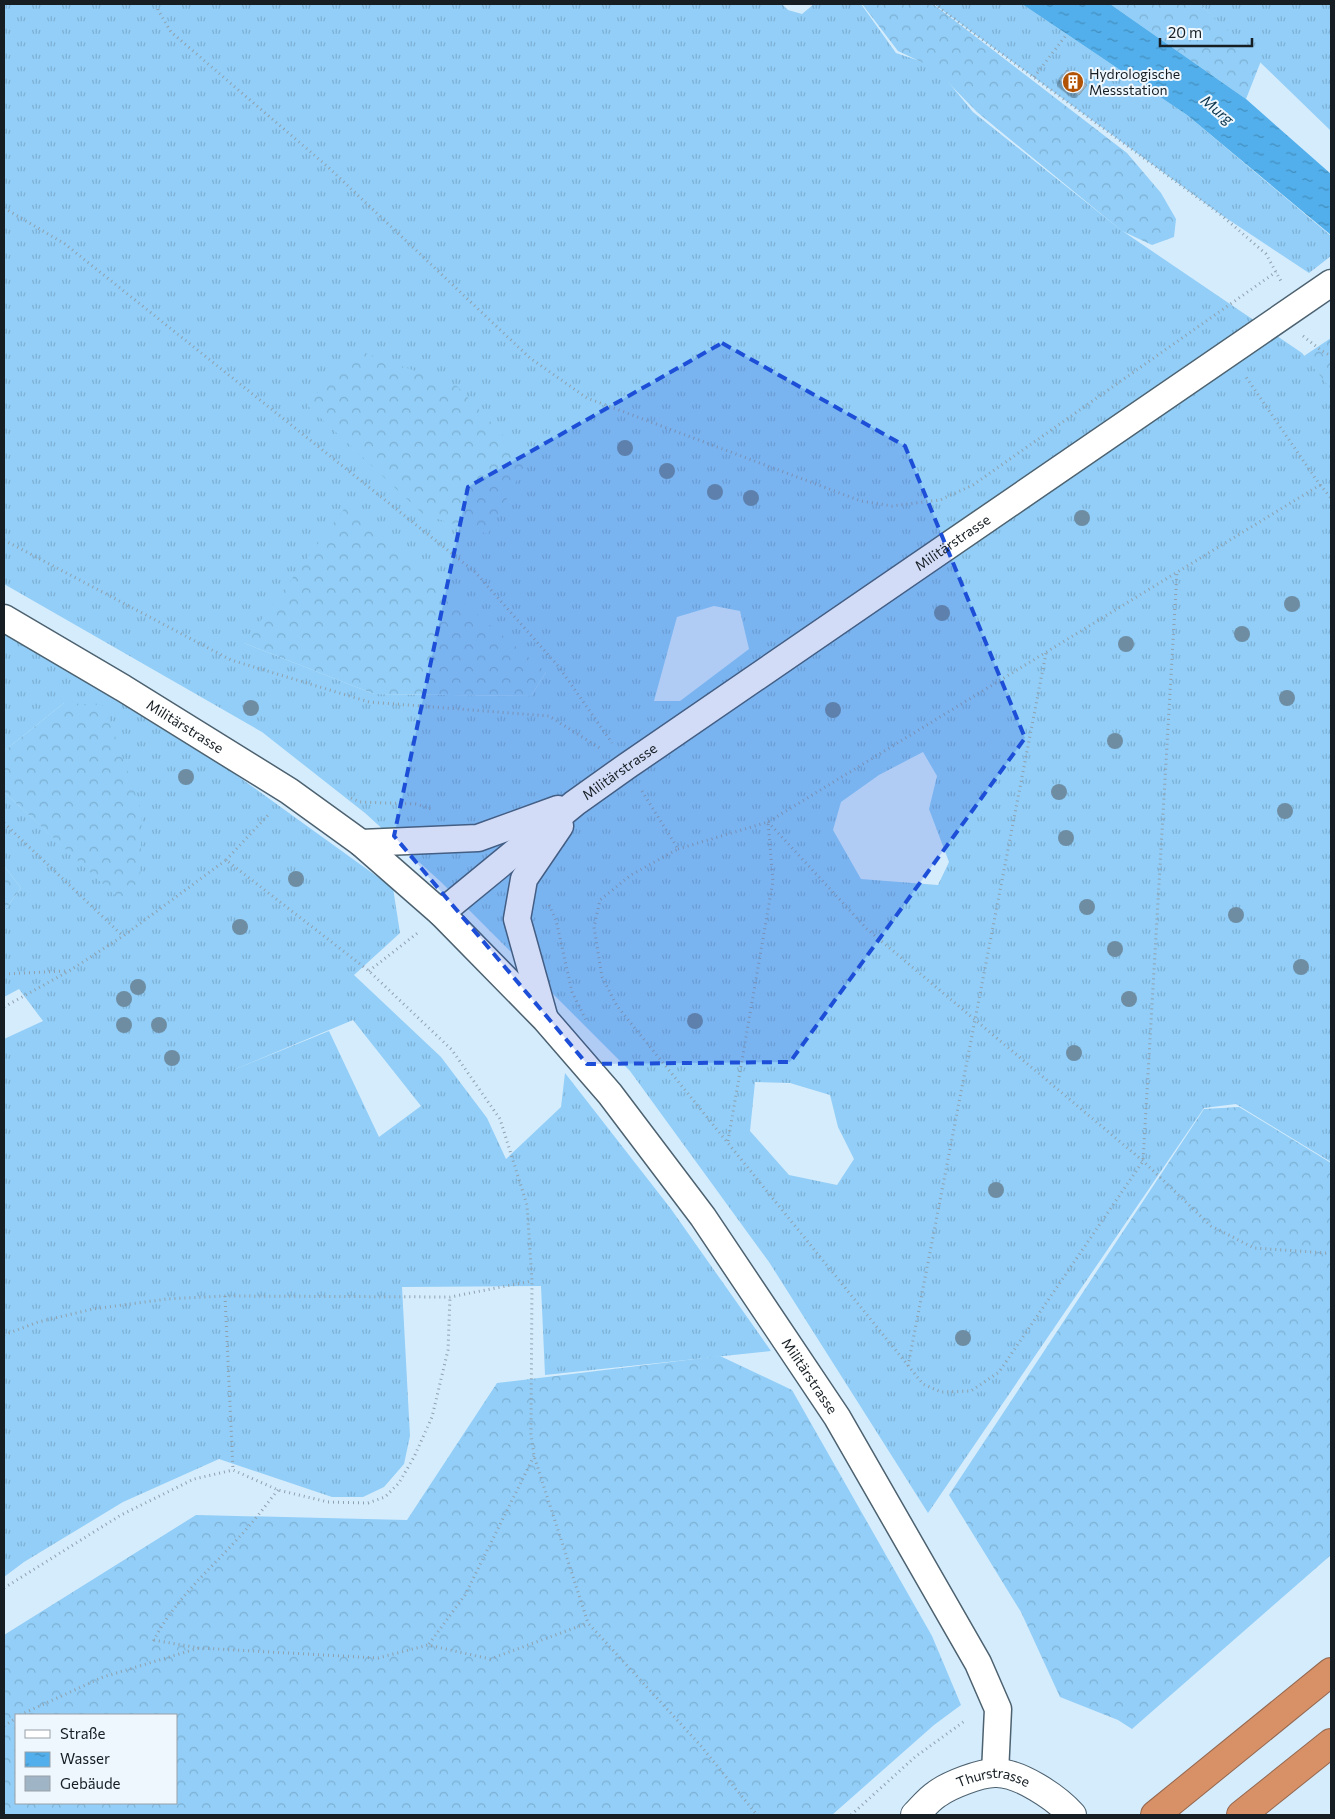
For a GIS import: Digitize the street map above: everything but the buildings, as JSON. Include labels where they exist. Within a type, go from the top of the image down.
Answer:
[{"type":"highway","points":[[1155,1815],[1331,1672]]},
{"type":"highway","points":[[1241,1815],[1331,1742]]},
{"type":"street","name":"Militärstrasse","points":[[441,913],[575,803],[627,766],[1231,353],[1295,320],[1331,283]]},
{"type":"street","name":"Militärstrasse","points":[[4,618],[123,688],[289,791],[361,843],[441,913],[545,1019],[610,1094],[703,1217],[837,1417],[978,1664],[998,1709],[996,1773]]},
{"type":"street","name":"Militärstrasse","points":[[361,843],[478,838],[575,803]]},
{"type":"street","name":"Militärstrasse","points":[[545,1019],[517,919],[524,879],[575,803]]},
{"type":"street","name":"Thurstrasse","points":[[915,1815],[937,1794],[964,1781],[996,1773],[1013,1776],[1039,1789],[1072,1815]]},
{"type":"path","points":[[157,4],[158,10],[170,32],[328,167],[530,358],[587,398],[861,501],[892,506],[940,500],[973,485],[1276,272]]},
{"type":"path","points":[[934,4],[1220,214],[1266,254],[1287,292],[1295,320],[1322,351],[1331,356]]},
{"type":"path","points":[[1034,77],[1066,34]]},
{"type":"path","points":[[4,208],[65,244],[475,572],[560,667],[627,766],[678,849]]},
{"type":"path","points":[[1231,353],[1320,485],[1331,498]]},
{"type":"path","points":[[1177,572],[1143,1161],[999,1372],[971,1391],[941,1392],[923,1384],[617,1006],[602,977],[594,927],[600,900],[631,875],[678,849],[768,822],[1177,572],[1320,485]]},
{"type":"path","points":[[4,540],[231,660],[370,702],[549,716],[627,766]]},
{"type":"path","points":[[908,1366],[1046,652]]},
{"type":"path","points":[[4,1007],[69,971],[123,936],[226,860],[289,791]]},
{"type":"path","points":[[768,822],[867,929],[1143,1161],[1212,1226],[1254,1248],[1331,1252]]},
{"type":"path","points":[[728,1142],[773,881],[768,822]]},
{"type":"path","points":[[4,823],[123,936]]},
{"type":"path","points":[[226,860],[369,971],[452,1050],[500,1119],[527,1206],[532,1281],[531,1434],[534,1456],[588,1623],[701,1746],[757,1815]]},
{"type":"path","points":[[369,971],[441,913]]},
{"type":"path","points":[[4,974],[69,971]]},
{"type":"path","points":[[4,1335],[38,1322],[93,1308],[167,1299],[225,1296],[450,1297],[532,1281]]},
{"type":"path","points":[[225,1296],[233,1470]]},
{"type":"path","points":[[4,1588],[121,1515],[194,1479],[233,1470],[278,1490],[328,1502],[368,1503],[385,1497],[399,1483],[414,1457],[432,1417],[448,1350],[450,1297]]},
{"type":"path","points":[[428,1645],[465,1595],[534,1456]]},
{"type":"path","points":[[278,1490],[249,1526],[194,1583],[160,1627],[154,1640],[199,1648],[378,1658],[428,1645],[490,1659],[588,1623]]},
{"type":"path","points":[[22,1714],[103,1677],[199,1648]]},
{"type":"path","points":[[4,1726],[15,1719]]},
{"type":"path","points":[[851,1815],[915,1757],[966,1720]]},
{"type":"highlighted area","points":[[722,343],[905,446],[1025,738],[790,1062],[587,1064],[394,836],[468,487]]},
{"type":"green space","points":[[4,4],[782,4],[788,10],[802,14],[814,4],[861,4],[896,53],[935,66],[973,112],[1121,230],[1302,353],[1331,388],[1331,1162],[1236,1104],[1204,1108],[928,1513],[769,1262],[630,1071],[442,883],[365,813],[262,732],[4,584]],"holes":[[[714,606],[740,611],[749,649],[680,701],[654,701],[677,617]],[[244,643],[546,672],[531,696],[374,694]],[[923,752],[937,776],[929,809],[949,862],[938,885],[861,879],[833,830],[841,802],[879,775]],[[755,1082],[790,1083],[830,1095],[838,1127],[854,1159],[837,1185],[789,1175],[750,1131]]]},
{"type":"green space","points":[[862,4],[933,4],[1127,153],[1161,193],[1176,219],[1174,237],[1152,245],[1122,231],[977,112],[934,68],[898,51]]},
{"type":"green space","points":[[934,4],[1022,4],[1187,115],[1331,236],[1331,256],[1309,273],[1220,214]]},
{"type":"green space","points":[[1110,4],[1200,4],[1261,61],[1246,99]]},
{"type":"green space","points":[[1200,4],[1331,4],[1331,131]]},
{"type":"green space","points":[[1331,338],[1331,389],[1304,356]]},
{"type":"green space","points":[[354,349],[457,386],[527,461],[488,534],[424,515],[307,405]]},
{"type":"green space","points":[[347,505],[546,672],[531,696],[374,694],[244,643]]},
{"type":"green space","points":[[4,633],[232,772],[393,888],[400,933],[354,975],[441,1057],[487,1118],[506,1159],[561,1107],[565,1073],[671,1209],[771,1351],[545,1375],[541,1286],[402,1287],[410,1436],[404,1464],[384,1487],[363,1497],[332,1497],[219,1459],[123,1502],[24,1562],[4,1577],[4,1039],[43,1021],[19,989],[4,997],[4,911],[21,888],[4,866],[4,792],[119,898],[64,703],[4,751]],"holes":[[[353,1020],[421,1106],[379,1137],[329,1031],[221,1075]]]},
{"type":"green space","points":[[64,703],[104,705],[142,812],[140,880],[119,899],[4,792],[4,751]]},
{"type":"green space","points":[[4,866],[21,888],[4,911]]},
{"type":"green space","points":[[1239,1107],[1331,1163],[1331,1555],[1132,1729],[1118,1720],[1060,1697],[1021,1612],[949,1495],[1204,1109]]},
{"type":"green space","points":[[720,1356],[792,1390],[932,1636],[961,1705],[934,1725],[832,1815],[4,1815],[4,1635],[196,1515],[407,1520],[497,1383]]},
{"type":"water","name":"Murg","points":[[1022,4],[1110,4],[1246,99],[1331,174],[1331,235],[1187,115]]},
{"type":"place","name":"Hydrologische Messstation","points":[[1073,82]]}]
